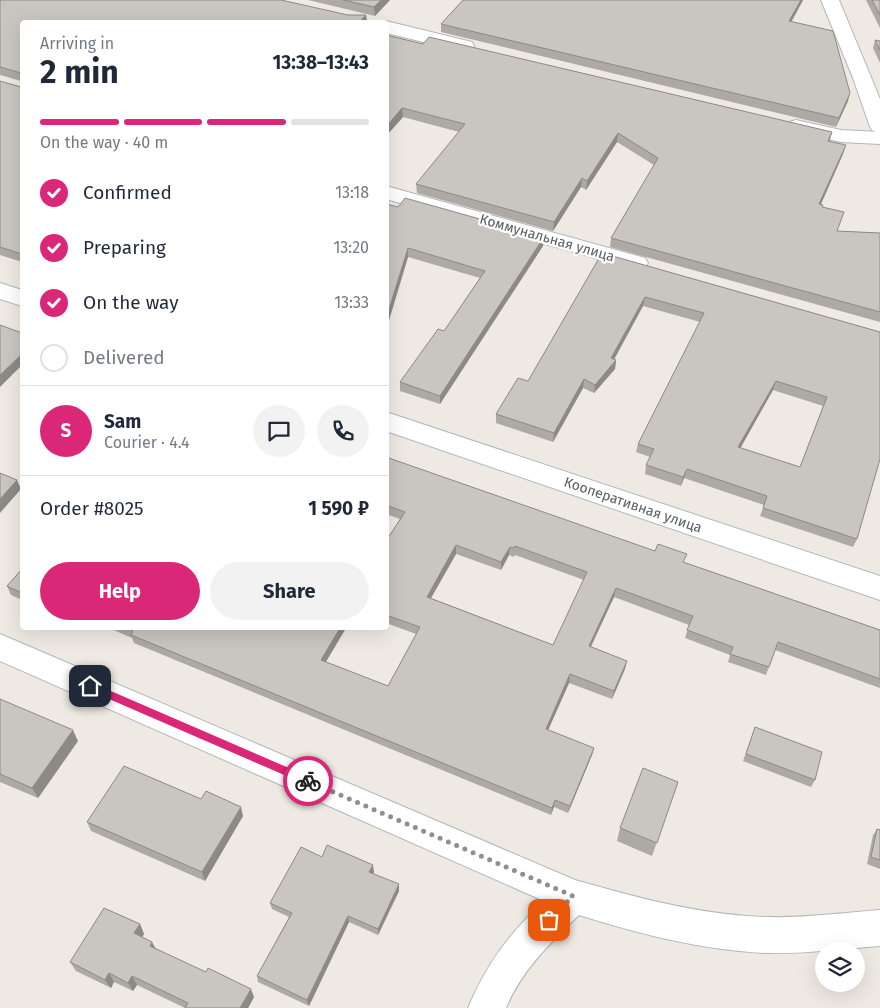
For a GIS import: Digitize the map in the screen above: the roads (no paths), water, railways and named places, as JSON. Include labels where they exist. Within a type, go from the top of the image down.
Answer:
[{"type":"street","points":[[830,0],[863,78],[880,127]]},
{"type":"street","points":[[389,27],[482,50]]},
{"type":"street","points":[[780,122],[841,136],[880,138]]},
{"type":"street","name":"Коммунальная улица","points":[[389,193],[660,270]]},
{"type":"street","points":[[0,291],[20,297]]},
{"type":"street","name":"Кооперативная улица","points":[[389,422],[880,588]]},
{"type":"street","points":[[0,647],[573,896],[639,917],[722,932],[767,935],[810,934],[880,928]]},
{"type":"street","points":[[487,1008],[505,970],[520,950],[573,896]]}]
